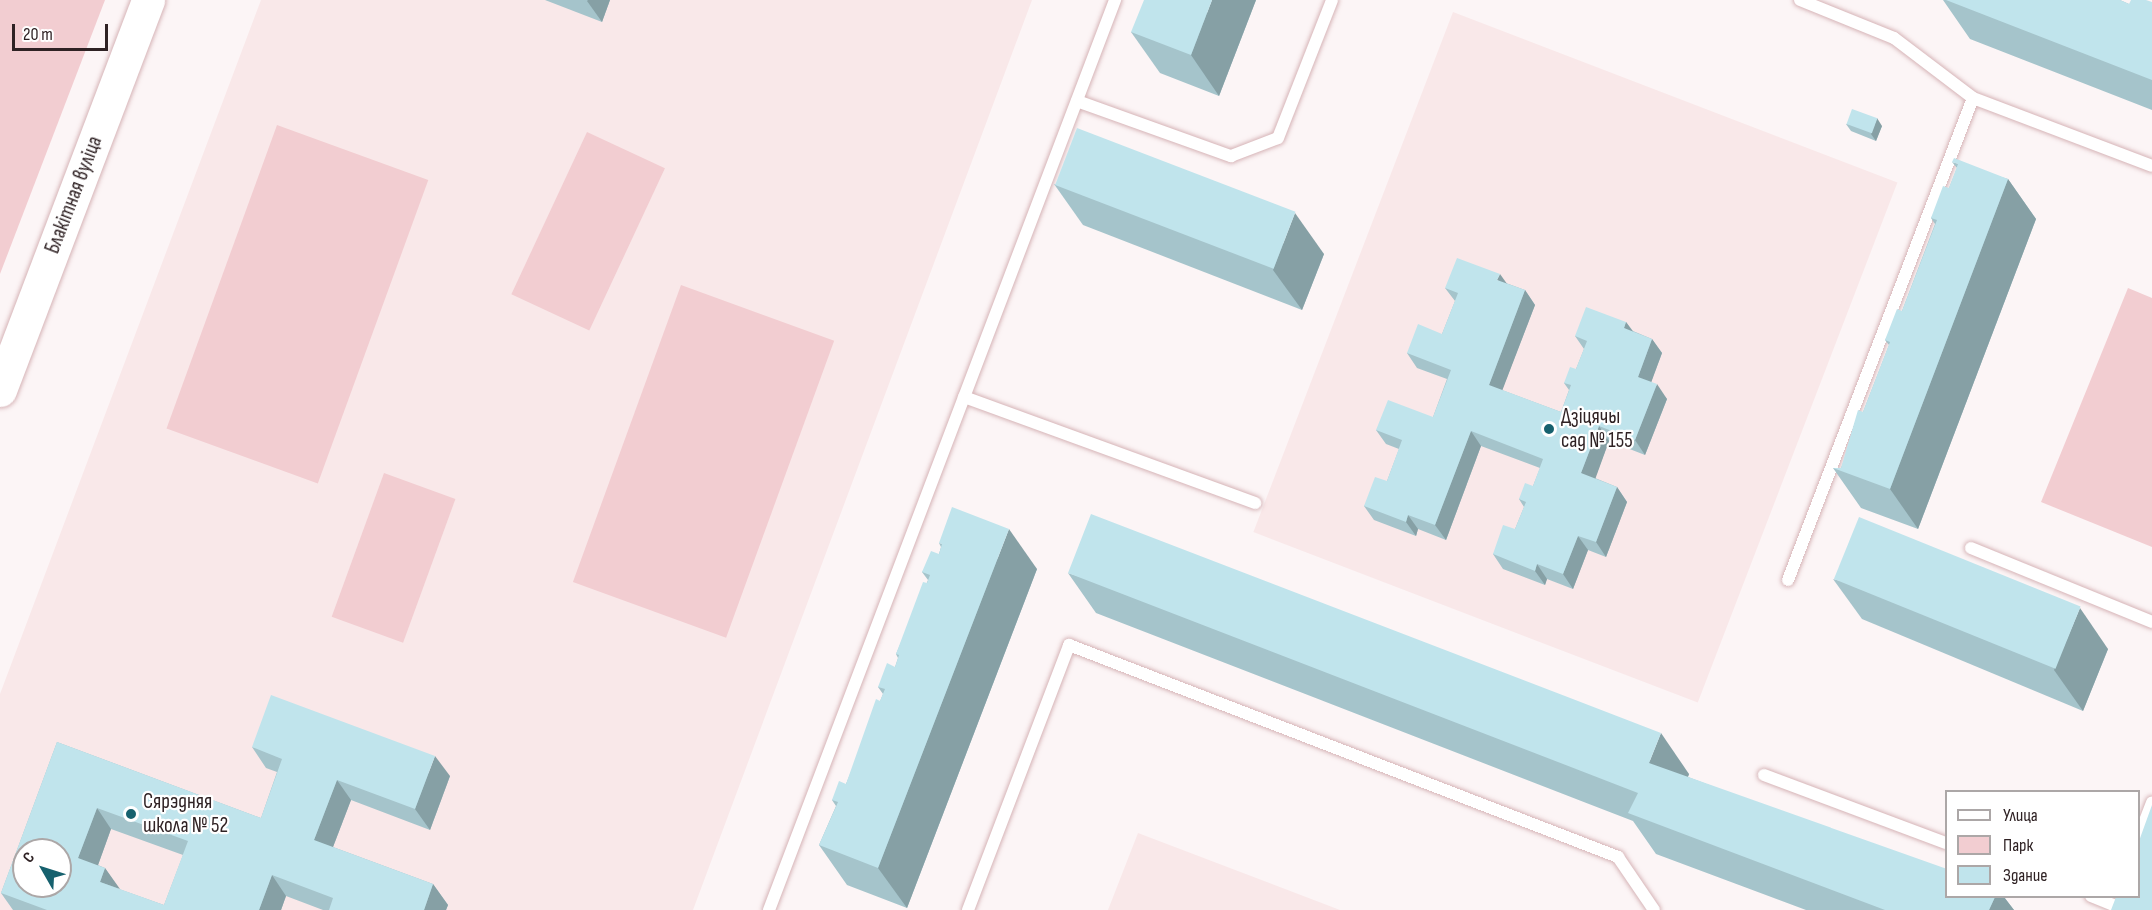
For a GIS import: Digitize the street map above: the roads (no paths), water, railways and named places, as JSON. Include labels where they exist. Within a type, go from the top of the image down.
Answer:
[{"type":"street","name":"Блакітная вуліца","points":[[0,390],[148,0]]},
{"type":"lane","points":[[769,910],[1115,0]]},
{"type":"lane","points":[[1077,101],[1231,156],[1278,138],[1332,0]]},
{"type":"lane","points":[[1800,0],[1894,38],[1973,98],[2152,166]]},
{"type":"lane","points":[[1788,580],[1973,98]]},
{"type":"lane","points":[[964,397],[1255,503]]},
{"type":"lane","points":[[1971,548],[2152,622]]},
{"type":"lane","points":[[968,910],[1069,645],[1618,858],[1654,910]]},
{"type":"lane","points":[[1764,775],[1945,842]]},
{"type":"lane","points":[[2140,835],[2152,803]]},
{"type":"lane","points":[[2094,898],[2114,904]]},
{"type":"place","name":"Дзіцячы сад № 155","points":[[1549,429]]},
{"type":"place","name":"Сярэдняя школа № 52","points":[[131,814]]}]
